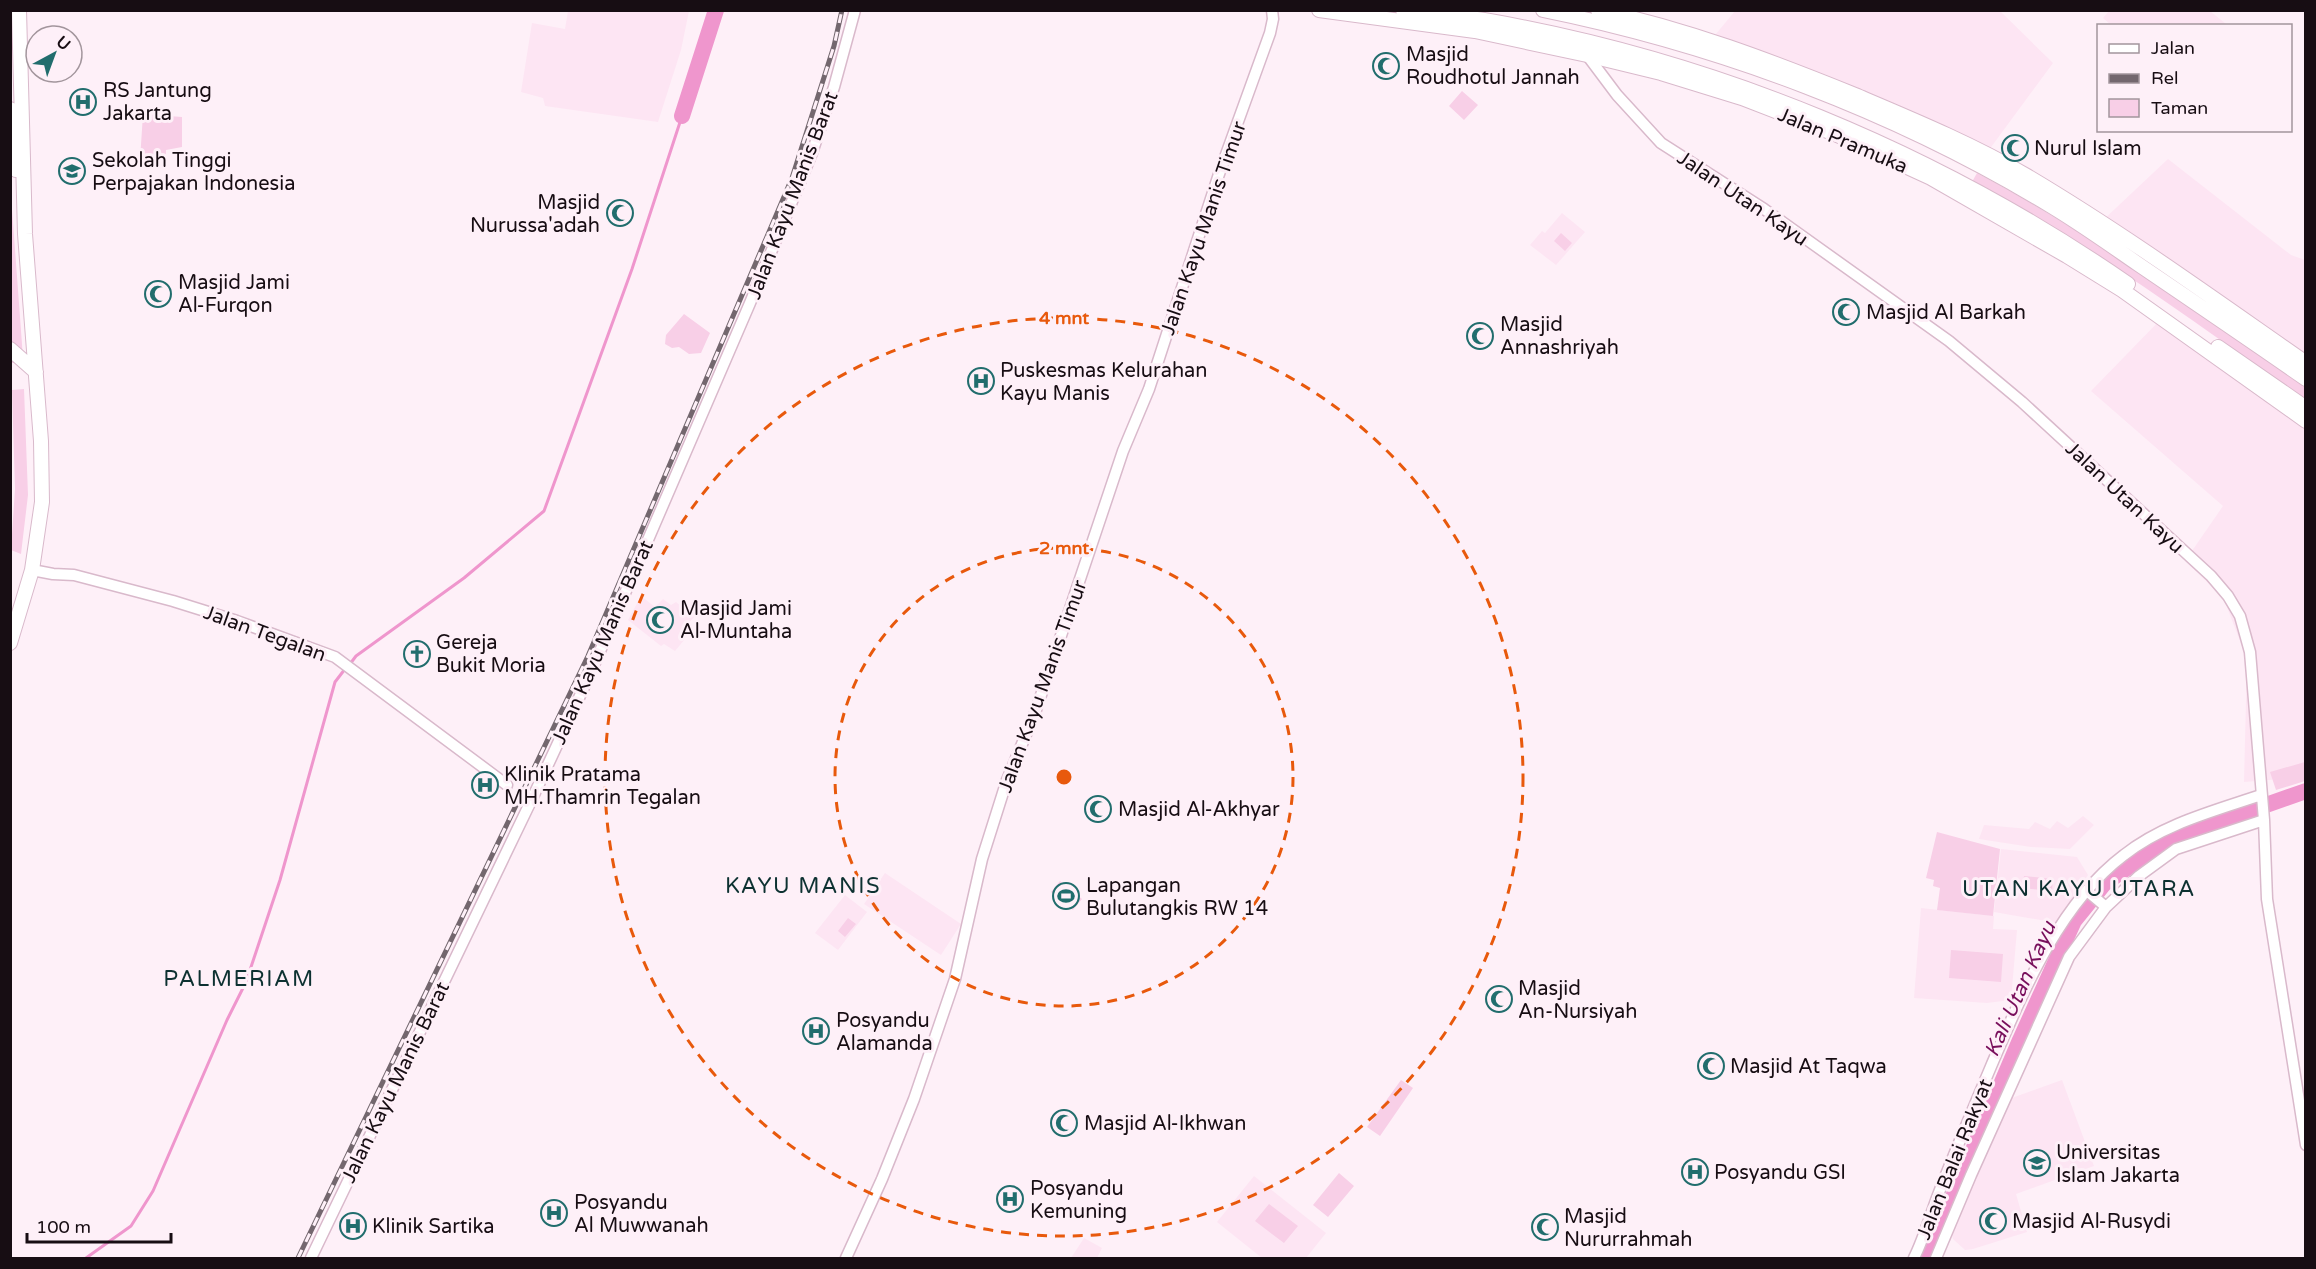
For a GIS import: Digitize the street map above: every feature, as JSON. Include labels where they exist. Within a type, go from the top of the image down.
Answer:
[{"type":"main road","points":[[10,644],[33,566],[42,502],[41,441],[25,234],[19,10]]},
{"type":"main road","name":"Jalan Pramuka","points":[[1318,10],[1475,31],[1661,73],[1752,102],[1876,152],[1969,199],[2122,290],[2306,421]]},
{"type":"main road","name":"Jalan Pramuka","points":[[1403,10],[1483,20],[1595,44],[1743,87],[1870,138],[1929,165],[2079,250],[2306,408]]},
{"type":"main road","name":"Jalan Pramuka","points":[[1543,10],[1602,22],[1695,47],[1769,72],[1894,124],[2051,206],[2306,380]]},
{"type":"main road","points":[[1598,10],[1658,24],[1721,43],[1821,81],[1957,138],[2076,206],[2306,363]]},
{"type":"main road","points":[[1821,81],[1836,100]]},
{"type":"main road","points":[[1880,105],[1894,124]]},
{"type":"main road","points":[[10,109],[12,148],[25,234]]},
{"type":"main road","points":[[1969,199],[1994,200]]},
{"type":"main road","points":[[2079,250],[2089,231]]},
{"type":"main road","points":[[10,349],[36,372]]},
{"type":"street","name":"Jalan Kayu Manis Barat","points":[[311,1258],[591,672],[813,153],[855,10]]},
{"type":"street","name":"Jalan Kayu Manis Timur","points":[[846,1258],[882,1179],[918,1087],[956,974],[982,859],[1007,780],[1035,713],[1123,451],[1149,389],[1220,174],[1270,33],[1272,10]]},
{"type":"street","name":"Jalan Utan Kayu","points":[[1587,55],[1617,95],[1661,143],[1764,209],[1949,341],[2022,402],[2211,576],[2228,597],[2240,616],[2246,636],[2264,815],[2267,900],[2306,1145]]},
{"type":"street","name":"Jalan Tegalan","points":[[33,566],[53,569],[58,573],[74,575],[173,601],[313,648],[341,661],[507,785]]},
{"type":"street","name":"Jalan Balai Rakyat","points":[[1914,1258],[1949,1166],[2019,1001],[2060,928],[2124,854],[2145,840],[2175,825],[2261,797]]},
{"type":"street","name":"Jalan Balai Rakyat","points":[[1936,1258],[2069,957],[2105,906],[2139,876],[2176,849],[2264,815]]},
{"type":"street","points":[[2089,892],[2105,906]]},
{"type":"shaded area","points":[[568,11],[689,11],[681,50],[658,122],[545,106],[543,98],[521,92],[532,23],[565,29]]},
{"type":"shaded area","points":[[1735,11],[2000,11],[2053,63],[1986,154],[1711,40]]},
{"type":"shaded area","points":[[2109,11],[2210,11],[2226,24],[2110,24],[2103,18]]},
{"type":"shaded area","points":[[2168,159],[2291,255],[2305,260],[2305,363],[2101,222]]},
{"type":"shaded area","points":[[1562,213],[1585,232],[1556,265],[1530,245],[1542,231],[1545,233]]},
{"type":"shaded area","points":[[2162,318],[2305,421],[2305,777],[2244,782],[2247,659],[2223,597],[2185,561],[2223,506],[2091,391]]},
{"type":"shaded area","points":[[641,596],[655,607],[663,599],[671,605],[676,602],[694,617],[679,634],[685,639],[675,651],[664,644],[661,646],[628,620]]},
{"type":"shaded area","points":[[2083,816],[2094,825],[2070,849],[2031,847],[1979,839],[1984,825],[2029,829],[2035,822],[2050,829],[2057,821],[2068,828]]},
{"type":"shaded area","points":[[2001,849],[2077,857],[2088,875],[2058,923],[1994,912]]},
{"type":"shaded area","points":[[885,873],[961,924],[941,955],[864,904]]},
{"type":"shaded area","points":[[845,895],[867,912],[838,950],[815,933]]},
{"type":"shaded area","points":[[1921,908],[1994,916],[1993,929],[2017,930],[2011,1000],[1987,1003],[1914,998]]},
{"type":"shaded area","name":"Universitas Islam Jakarta","points":[[2062,1080],[2094,1166],[2016,1194],[2027,1232],[1965,1250],[1953,1239],[1951,1230],[2009,1099]]},
{"type":"shaded area","points":[[1254,1176],[1326,1233],[1306,1258],[1262,1258],[1217,1222]]},
{"type":"shaded area","points":[[1084,1238],[1102,1248],[1097,1258],[1071,1258]]},
{"type":"green space","points":[[1462,91],[1478,105],[1464,120],[1449,106]]},
{"type":"green space","points":[[143,114],[182,117],[182,147],[166,150],[166,161],[140,160]]},
{"type":"green space","points":[[1977,173],[2062,221],[2185,302],[2305,387],[2305,400],[2101,258],[1972,182]]},
{"type":"green space","points":[[10,182],[22,344],[23,363],[11,363]]},
{"type":"green space","points":[[1561,233],[1572,243],[1565,251],[1554,241]]},
{"type":"green space","points":[[684,314],[710,333],[701,353],[689,354],[679,347],[672,348],[665,344],[666,335]]},
{"type":"green space","points":[[24,389],[28,495],[21,554],[11,550],[15,489],[12,390]]},
{"type":"green space","points":[[2305,762],[2305,781],[2276,790],[2270,772]]},
{"type":"green space","points":[[1937,832],[2000,849],[1993,916],[1937,910],[1940,888],[1933,886],[1934,880],[1926,878]]},
{"type":"green space","points":[[2024,876],[2053,879],[2052,891],[2022,888]]},
{"type":"green space","name":"Lapangan Bulutangkis RW 14","points":[[1060,881],[1082,899],[1073,910],[1051,892]]},
{"type":"green space","points":[[848,918],[856,924],[845,937],[838,931]]},
{"type":"green space","points":[[1951,950],[2003,954],[2001,982],[1949,978]]},
{"type":"green space","points":[[1401,1080],[1413,1088],[1380,1136],[1367,1127]]},
{"type":"green space","points":[[1339,1173],[1354,1186],[1328,1217],[1313,1205]]},
{"type":"green space","points":[[1269,1204],[1298,1226],[1284,1243],[1255,1221]]},
{"type":"waterway","points":[[682,116],[716,10]]},
{"type":"waterway","points":[[350,664],[356,656],[464,578],[544,511],[632,269],[682,116]]},
{"type":"waterway","points":[[86,1258],[131,1226],[153,1191],[227,1020],[246,982],[280,880],[335,682],[345,669]]},
{"type":"waterway","name":"Kali Utan Kayu","points":[[1927,1258],[2020,1040],[2074,921],[2104,884],[2167,840],[2306,791]]},
{"type":"railway","points":[[298,1258],[588,656],[792,178],[834,46],[842,10]]},
{"type":"place","name":"Masjid Roudhotul Jannah","points":[[1386,66]]},
{"type":"place","name":"RS Jantung Jakarta","points":[[83,102]]},
{"type":"place","name":"Nurul Islam","points":[[2015,148]]},
{"type":"place","name":"Sekolah Tinggi Perpajakan Indonesia","points":[[72,171]]},
{"type":"place","name":"Masjid Nurussa'adah","points":[[620,213]]},
{"type":"place","name":"Masjid Jami Al-Furqon","points":[[158,294]]},
{"type":"place","name":"Masjid Al Barkah","points":[[1846,312]]},
{"type":"place","name":"Masjid Annashriyah","points":[[1480,336]]},
{"type":"place","name":"Puskesmas Kelurahan Kayu Manis","points":[[981,381]]},
{"type":"place","name":"Masjid Jami Al-Muntaha","points":[[660,620]]},
{"type":"place","name":"Gereja Bukit Moria","points":[[417,654]]},
{"type":"place","name":"Klinik Pratama MH.Thamrin Tegalan","points":[[485,785]]},
{"type":"place","name":"Masjid Al-Akhyar","points":[[1098,809]]},
{"type":"place","name":"Lapangan Bulutangkis RW 14","points":[[1066,896]]},
{"type":"place","name":"Masjid An-Nursiyah","points":[[1499,999]]},
{"type":"place","name":"Posyandu Alamanda","points":[[816,1031]]},
{"type":"place","name":"Masjid At Taqwa","points":[[1711,1066]]},
{"type":"place","name":"Masjid Al-Ikhwan","points":[[1064,1123]]},
{"type":"place","name":"Universitas Islam Jakarta","points":[[2037,1163]]},
{"type":"place","name":"Posyandu GSI","points":[[1695,1172]]},
{"type":"place","name":"Posyandu Kemuning","points":[[1010,1199]]},
{"type":"place","name":"Posyandu Al Muwwanah","points":[[554,1213]]},
{"type":"place","name":"Masjid Al-Rusydi","points":[[1993,1221]]},
{"type":"place","name":"Klinik Sartika","points":[[353,1226]]},
{"type":"place","name":"Masjid Nururrahmah","points":[[1545,1227]]},
{"type":"district","name":"KAYU MANIS","points":[[803,885]]},
{"type":"district","name":"UTAN KAYU UTARA","points":[[2079,888]]},
{"type":"district","name":"PALMERIAM","points":[[239,978]]}]
